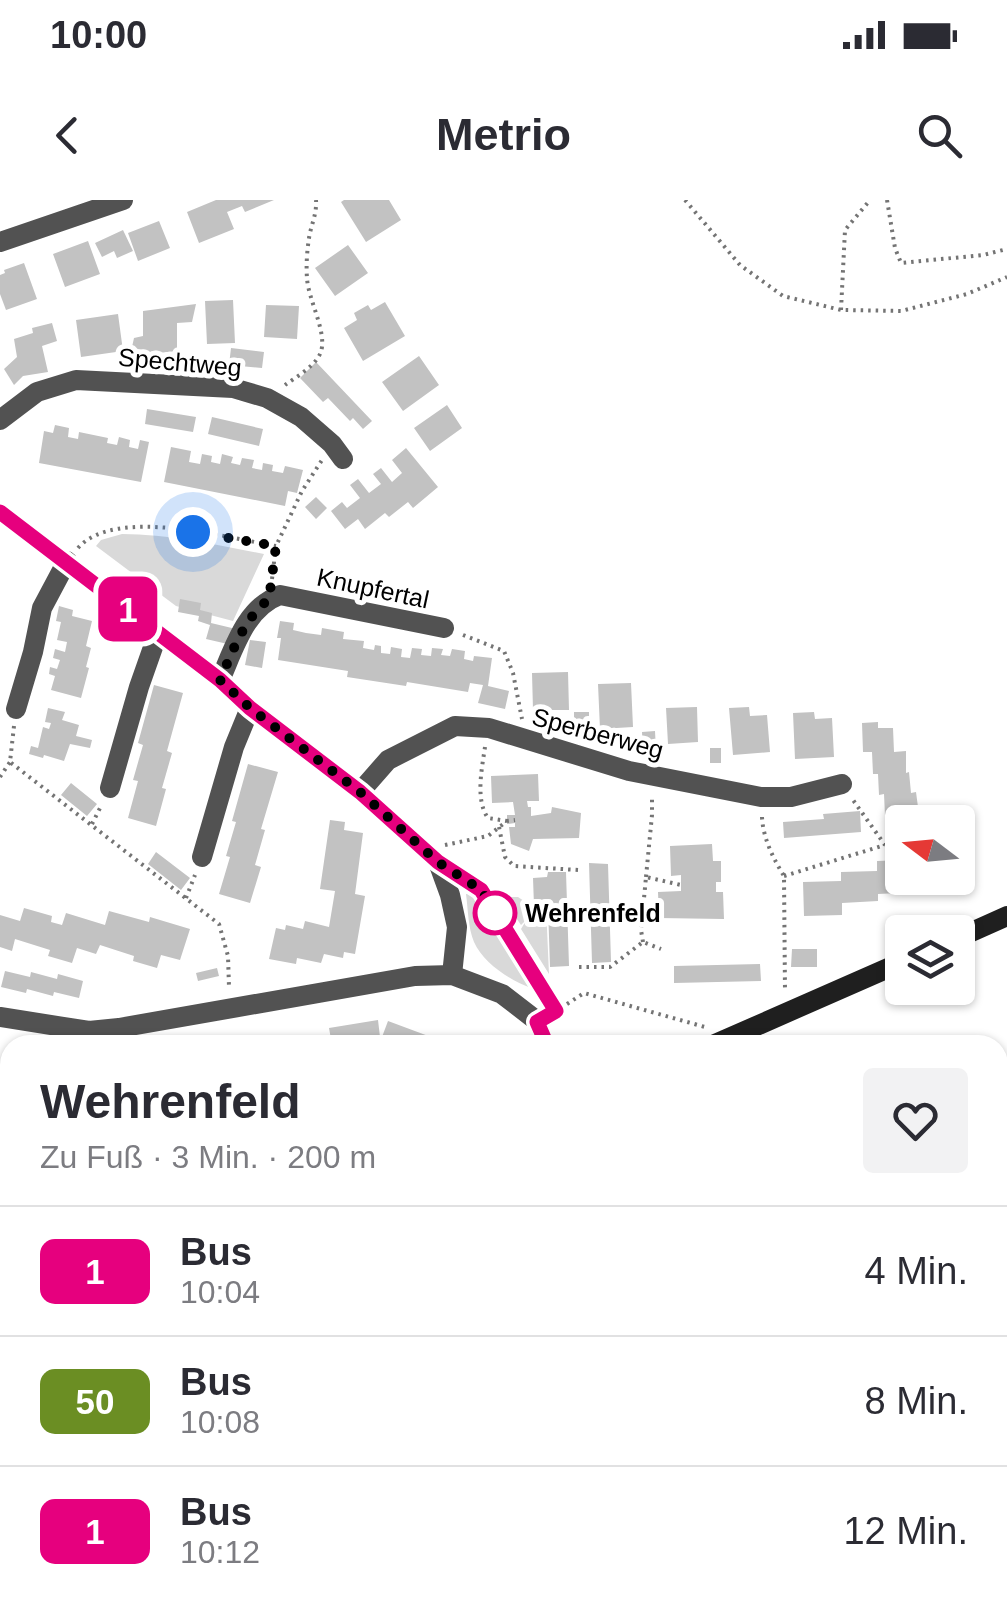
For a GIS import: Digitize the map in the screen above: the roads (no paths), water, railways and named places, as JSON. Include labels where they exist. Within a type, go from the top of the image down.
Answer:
[{"type":"street","points":[[0,242],[123,200]]},
{"type":"street","name":"Spechtweg","points":[[0,420],[38,392],[76,380],[233,388],[267,398],[301,416],[344,460]]},
{"type":"street","points":[[0,512],[220,680],[250,708],[360,792],[433,857],[450,895],[458,927],[452,975]]},
{"type":"street","points":[[16,709],[42,608],[67,562]]},
{"type":"street","name":"Knupfertal","points":[[220,680],[243,628],[269,599],[280,595],[444,628]]},
{"type":"street","points":[[110,788],[158,633]]},
{"type":"street","points":[[202,858],[234,747],[250,708]]},
{"type":"street","name":"Sperberweg","points":[[360,792],[388,760],[455,726],[488,728],[629,771],[761,797],[791,797],[842,784]]},
{"type":"street","points":[[975,930],[1007,916]]},
{"type":"street","points":[[733,1035],[885,969]]},
{"type":"street","points":[[97,1035],[230,1007],[415,976],[452,975],[547,1016],[547,1035]]},
{"type":"street","points":[[0,1017],[75,1035]]},
{"type":"lane","points":[[433,857],[481,890],[547,1016]]},
{"type":"place","name":"Wehrenfeld","points":[[495,913]]}]
